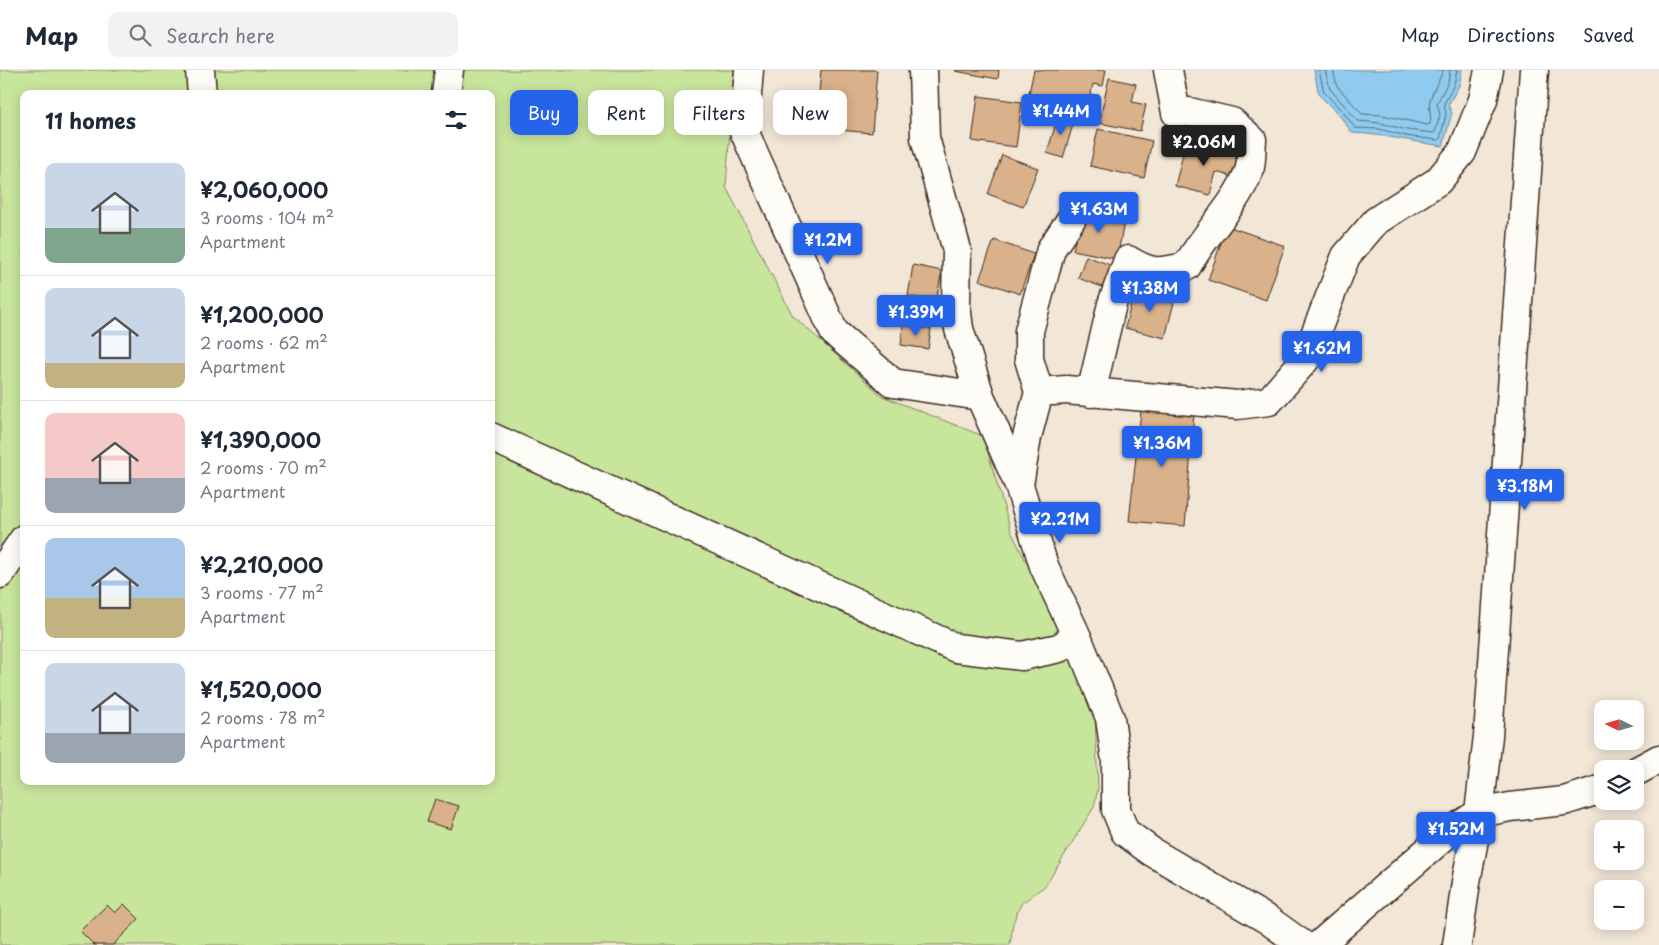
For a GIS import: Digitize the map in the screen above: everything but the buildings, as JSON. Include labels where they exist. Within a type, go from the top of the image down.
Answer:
[{"type":"street","points":[[200,70],[202,90]]},
{"type":"street","points":[[446,90],[449,70]]},
{"type":"street","points":[[749,70],[744,131],[834,332],[893,383],[980,396]]},
{"type":"street","points":[[923,70],[925,138],[957,250],[956,305],[959,329],[980,396],[1019,486],[1044,566],[1077,637],[1110,718],[1116,761],[1116,810],[1126,832],[1152,852],[1268,920],[1303,945]]},
{"type":"street","points":[[1091,393],[1112,304],[1128,260],[1142,268],[1160,273],[1187,266],[1197,247],[1219,222],[1250,170],[1252,140],[1232,122],[1189,112],[1176,113],[1168,70]]},
{"type":"street","points":[[1039,392],[1066,390],[1238,405],[1269,401],[1305,360],[1346,256],[1376,221],[1438,181],[1462,152],[1484,100],[1489,70]]},
{"type":"street","points":[[1457,945],[1479,813],[1488,736],[1534,70]]},
{"type":"street","points":[[1019,486],[1027,437],[1039,392],[1029,359],[1029,331],[1051,248],[1072,218]]},
{"type":"street","points":[[495,439],[956,648],[1022,656],[1059,648],[1077,637]]},
{"type":"street","points":[[0,574],[20,545]]},
{"type":"street","points":[[1644,767],[1659,759]]},
{"type":"street","points":[[1319,945],[1448,833],[1479,813],[1510,807],[1564,801],[1594,792]]},
{"type":"green space","points":[[0,70],[734,70],[733,90],[674,90],[674,135],[730,135],[726,187],[793,316],[882,396],[983,436],[1011,531],[1064,639],[1095,714],[1098,789],[1094,807],[1046,885],[1021,904],[1013,923],[1010,945],[0,945]]},
{"type":"water","points":[[1314,70],[1462,70],[1459,86],[1448,105],[1452,113],[1443,146],[1386,136],[1352,133],[1340,116],[1319,95]]}]
